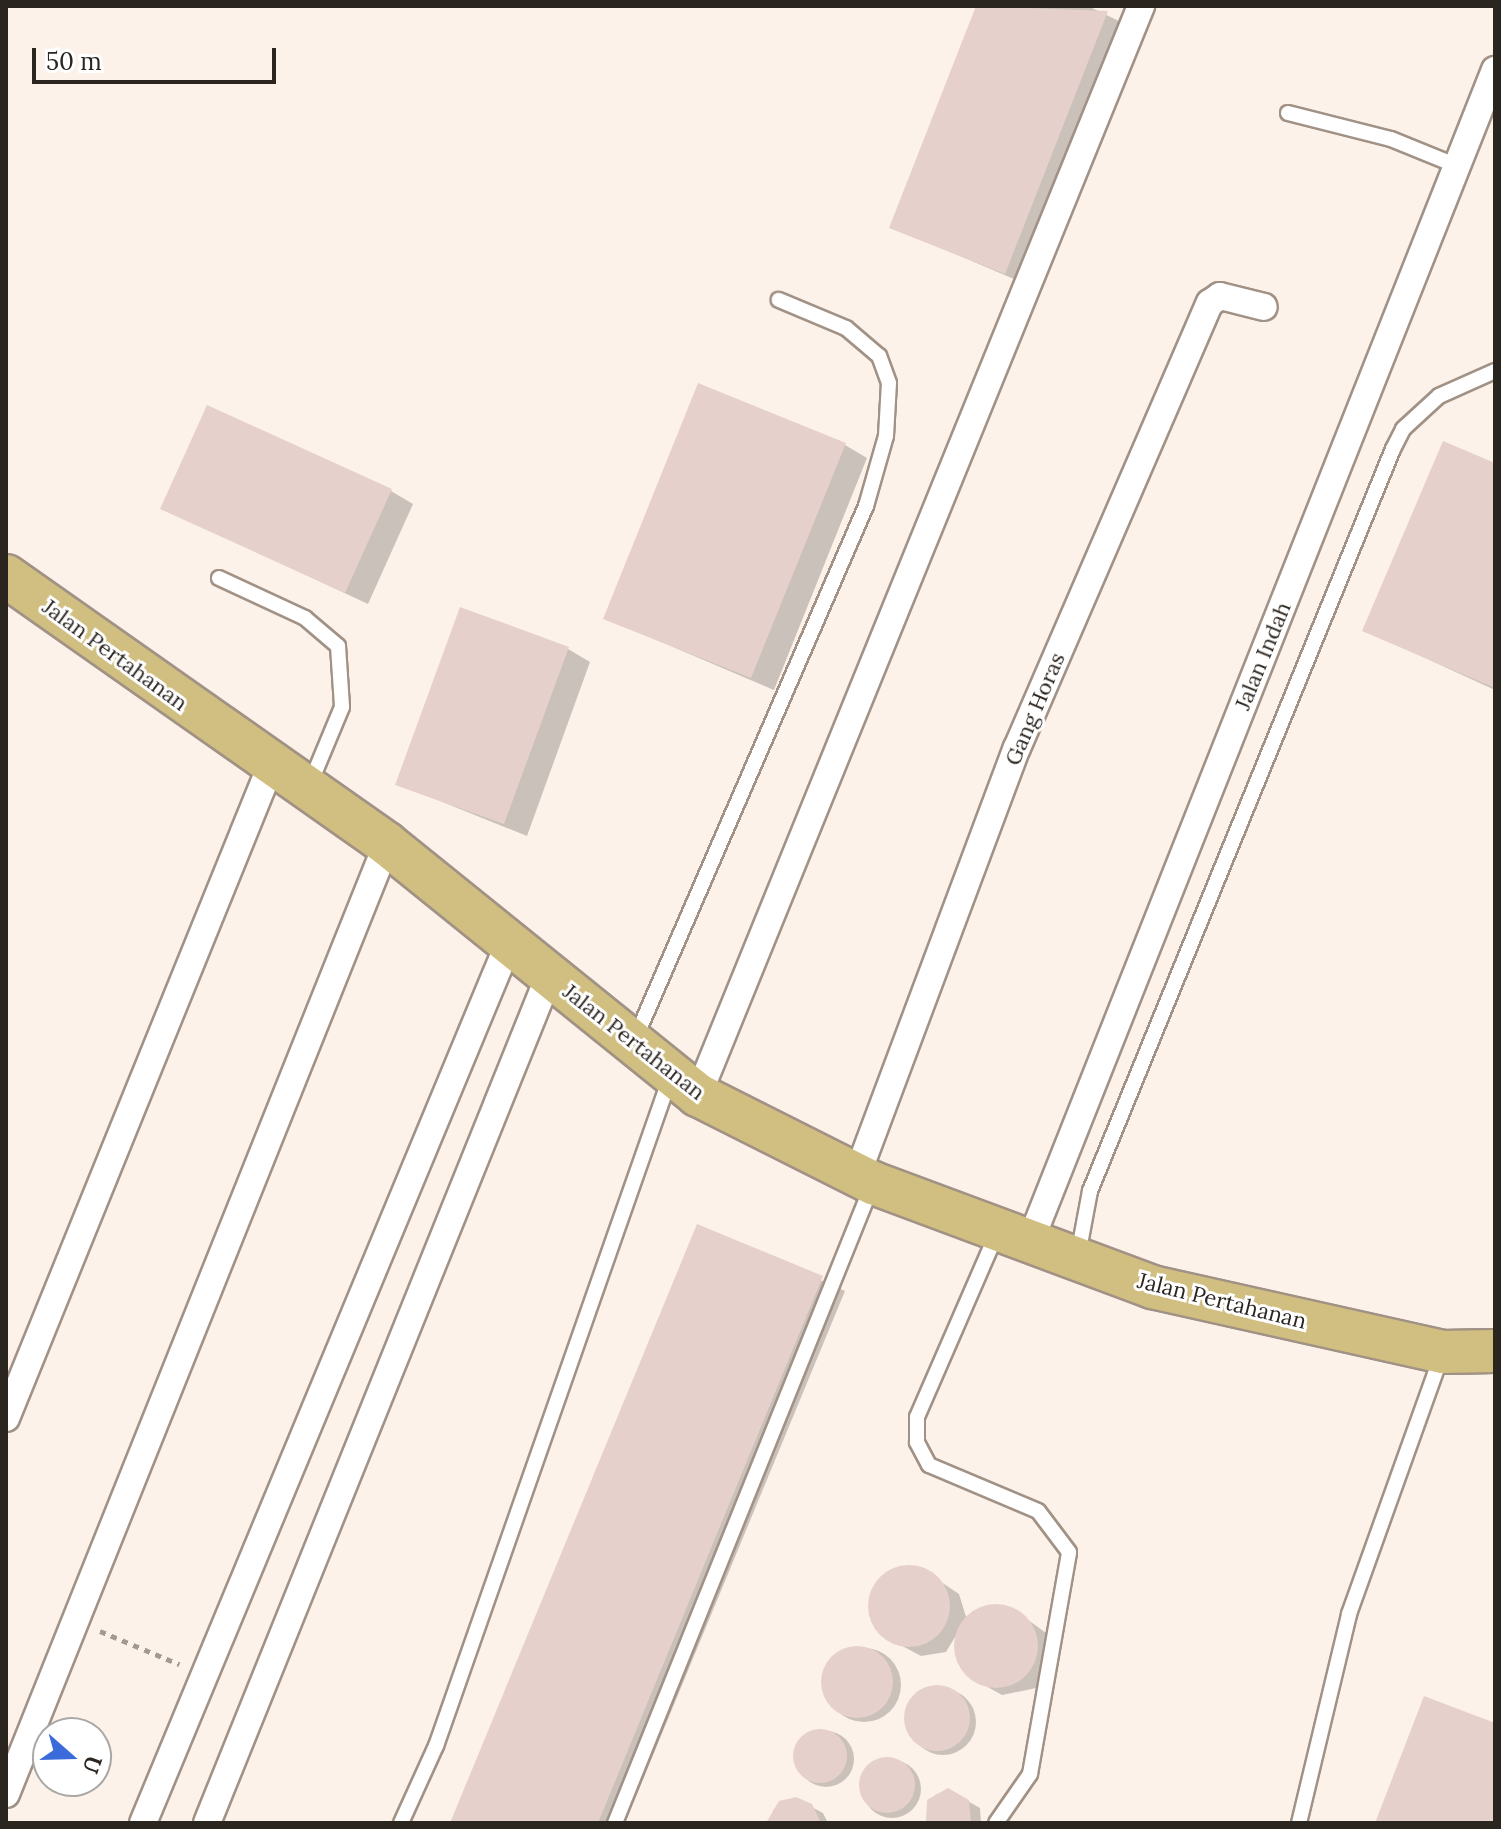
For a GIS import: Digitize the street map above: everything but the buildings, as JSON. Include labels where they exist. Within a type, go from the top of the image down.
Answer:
[{"type":"main road","name":"Jalan Pertahanan","points":[[6,576],[270,768],[387,844],[549,976],[635,1040],[685,1084],[865,1179],[1152,1287],[1442,1352],[1495,1351]]},
{"type":"street","points":[[685,1084],[1141,6]]},
{"type":"street","name":"Jalan Indah","points":[[1013,1237],[1495,70]]},
{"type":"street","name":"Gang Horas","points":[[865,1179],[1017,748],[1210,303],[1220,296],[1264,307]]},
{"type":"street","points":[[6,1418],[270,768]]},
{"type":"street","points":[[6,1794],[387,844]]},
{"type":"street","points":[[143,1823],[509,943]]},
{"type":"street","points":[[207,1823],[549,976]]},
{"type":"lane","points":[[1288,113],[1391,139],[1457,166]]},
{"type":"lane","points":[[635,1040],[866,506],[886,436],[889,383],[879,356],[846,328],[779,300]]},
{"type":"lane","points":[[1078,1259],[1090,1191],[1393,449],[1403,429],[1439,396],[1495,371]]},
{"type":"lane","points":[[219,578],[305,618],[338,646],[342,707],[306,791]]},
{"type":"lane","points":[[401,1823],[436,1746],[685,1084]]},
{"type":"lane","points":[[615,1823],[865,1179]]},
{"type":"lane","points":[[996,1823],[1030,1774],[1069,1552],[1038,1511],[929,1465],[917,1442],[917,1417],[1013,1237]]},
{"type":"lane","points":[[1299,1823],[1349,1614],[1442,1352]]},
{"type":"path","points":[[77,1621],[203,1674]]}]
